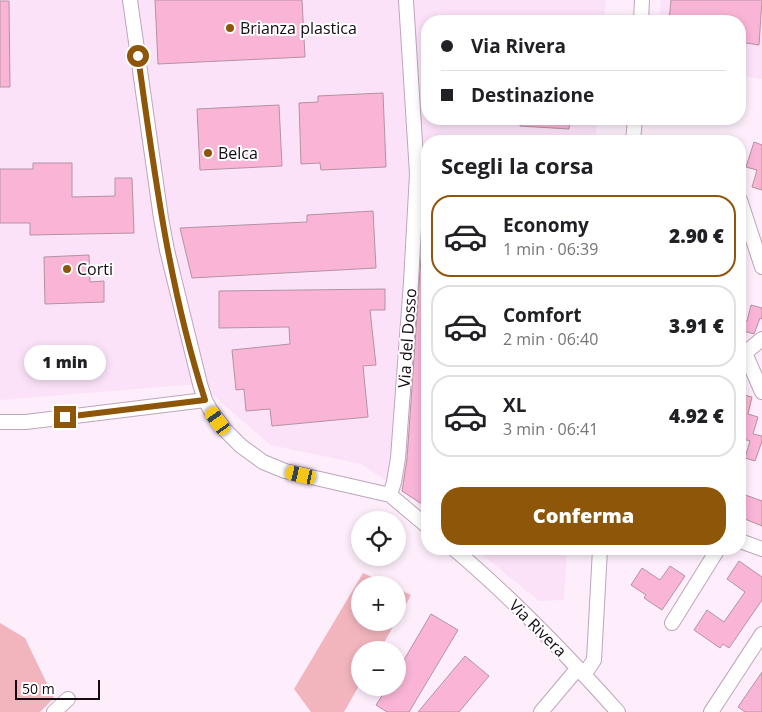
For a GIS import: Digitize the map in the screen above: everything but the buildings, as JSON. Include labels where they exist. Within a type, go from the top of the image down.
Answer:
[{"type":"street","points":[[130,0],[162,225],[176,289],[205,400],[225,430],[241,446],[262,462],[285,471],[390,495],[421,521]]},
{"type":"street","name":"Via del Dosso","points":[[390,495],[398,458],[417,174],[406,0]]},
{"type":"street","points":[[641,15],[642,0]]},
{"type":"street","points":[[746,218],[762,267]]},
{"type":"street","points":[[746,352],[762,339]]},
{"type":"street","points":[[746,361],[762,392]]},
{"type":"street","points":[[0,422],[26,422],[205,400]]},
{"type":"street","points":[[746,543],[762,549]]},
{"type":"street","name":"Via Rivera","points":[[461,555],[481,572],[581,671],[618,712]]},
{"type":"street","points":[[541,712],[594,660],[600,555]]},
{"type":"street","points":[[672,623],[714,555]]},
{"type":"street","points":[[711,712],[762,634]]},
{"type":"street","points":[[54,712],[68,699]]},
{"type":"shaded area","points":[[0,0],[606,0],[605,15],[421,15],[421,125],[597,125],[596,135],[421,135],[421,506],[361,464],[270,445],[200,384],[0,400]]},
{"type":"shaded area","points":[[661,0],[762,0],[762,79],[746,76],[746,15],[660,15]]},
{"type":"shaded area","points":[[482,555],[567,555],[564,600],[539,601]]},
{"type":"shaded area","points":[[351,593],[351,631],[391,631],[385,641],[351,641],[351,696],[353,696],[344,712],[311,712],[294,689]]},
{"type":"shaded area","points":[[406,593],[411,595],[406,604]]},
{"type":"shaded area","points":[[0,623],[25,638],[54,698],[40,712],[0,712]]},
{"type":"place","name":"Brianza plastica","points":[[230,28]]},
{"type":"place","name":"Belca","points":[[208,153]]},
{"type":"place","name":"Corti","points":[[67,269]]},
{"type":"route","points":[[65,417],[205,400],[167,250],[138,56]]}]
